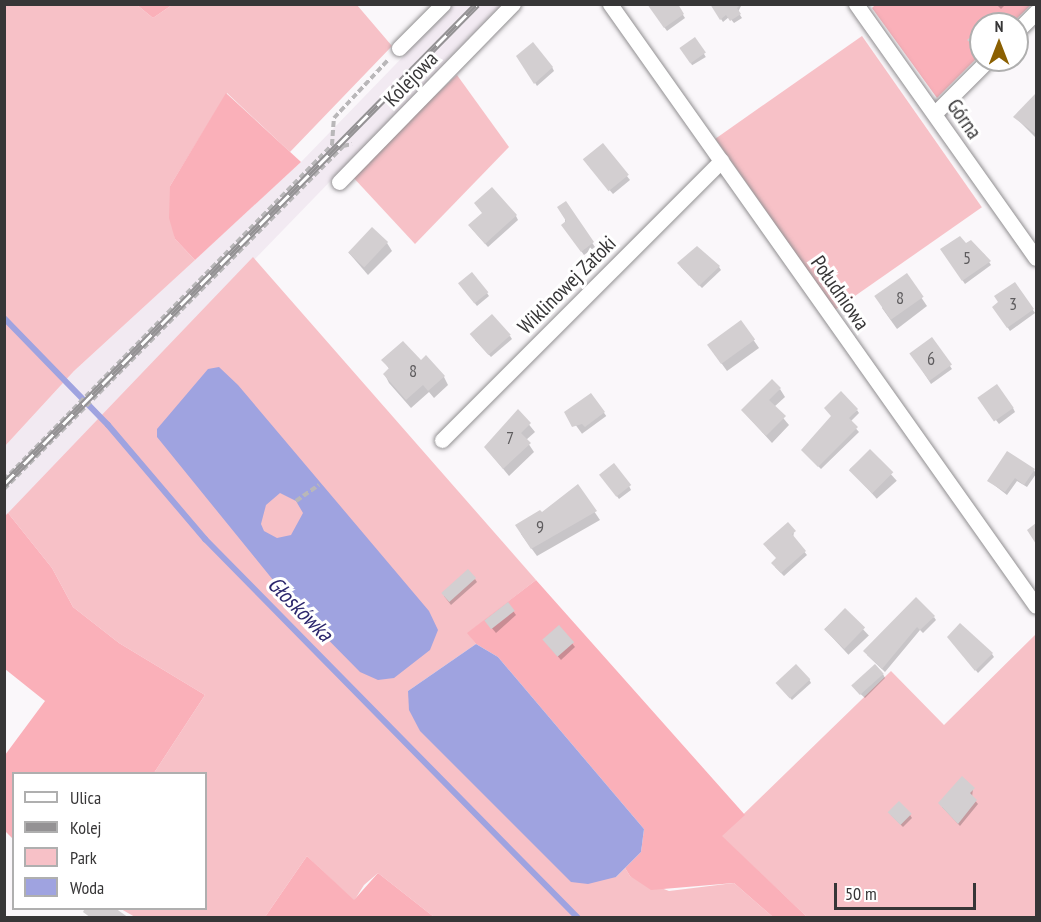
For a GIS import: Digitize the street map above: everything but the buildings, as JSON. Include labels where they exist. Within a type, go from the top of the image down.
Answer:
[{"type":"street","name":"Kolejowa","points":[[399,48],[443,4]]},
{"type":"street","name":"Kolejowa","points":[[339,182],[513,4]]},
{"type":"street","name":"Południowa","points":[[610,4],[1036,606]]},
{"type":"street","name":"Górna","points":[[856,4],[1036,258]]},
{"type":"street","points":[[935,113],[976,72]]},
{"type":"street","name":"Wiklinowej Zatoki","points":[[442,440],[721,161]]},
{"type":"path","points":[[4,480],[332,145],[334,118],[399,48]]},
{"type":"path","points":[[4,489],[343,146],[380,140]]},
{"type":"path","points":[[296,501],[319,485]]},
{"type":"shaded area","points":[[876,4],[1031,5],[1024,12],[969,12],[969,66],[937,98],[872,8]]},
{"type":"shaded area","points":[[137,5],[172,5],[153,18]]},
{"type":"shaded area","points":[[453,5],[501,5],[5,517],[5,446],[74,371],[301,162]]},
{"type":"shaded area","points":[[226,93],[301,162],[195,260],[175,239],[169,218],[170,186]]},
{"type":"shaded area","points":[[8,513],[52,568],[73,607],[119,643],[205,695],[155,772],[12,772],[12,838],[5,831],[5,755],[45,701],[5,669],[4,517]]},
{"type":"shaded area","points":[[536,580],[745,815],[722,836],[807,917],[773,917],[734,883],[651,890],[630,876],[625,868],[641,852],[644,829],[498,657],[476,644],[467,633]]},
{"type":"shaded area","points":[[307,856],[354,900],[378,873],[434,917],[265,917]]},
{"type":"green space","points":[[5,5],[137,5],[153,18],[172,5],[357,5],[392,46],[290,152],[227,93],[170,186],[175,239],[195,260],[74,371],[5,446]]},
{"type":"green space","points":[[862,36],[982,207],[835,310],[715,139]]},
{"type":"green space","points":[[457,75],[509,147],[415,244],[351,175]]},
{"type":"green space","points":[[253,257],[536,580],[468,633],[476,644],[408,691],[616,877],[625,868],[630,876],[669,891],[734,883],[773,917],[434,917],[378,873],[364,885],[354,901],[307,856],[265,917],[135,917],[123,910],[207,910],[207,772],[155,772],[205,695],[119,643],[73,607],[52,568],[8,513]]},
{"type":"green space","points":[[1035,635],[1036,917],[807,917],[721,836],[891,671],[944,725]]},
{"type":"water","points":[[219,367],[238,385],[429,611],[438,630],[430,650],[394,678],[378,680],[360,672],[290,601],[157,437],[157,429],[208,369]],"holes":[[[280,493],[296,501],[303,513],[291,535],[277,538],[264,531],[261,524],[266,505]]]},
{"type":"water","points":[[476,644],[498,657],[644,829],[641,852],[616,877],[588,884],[571,882],[420,731],[409,710],[408,691]]},
{"type":"waterway","name":"Głoskówka","points":[[4,318],[108,425],[205,539],[578,918]]},
{"type":"railway","points":[[4,484],[477,4]]}]
